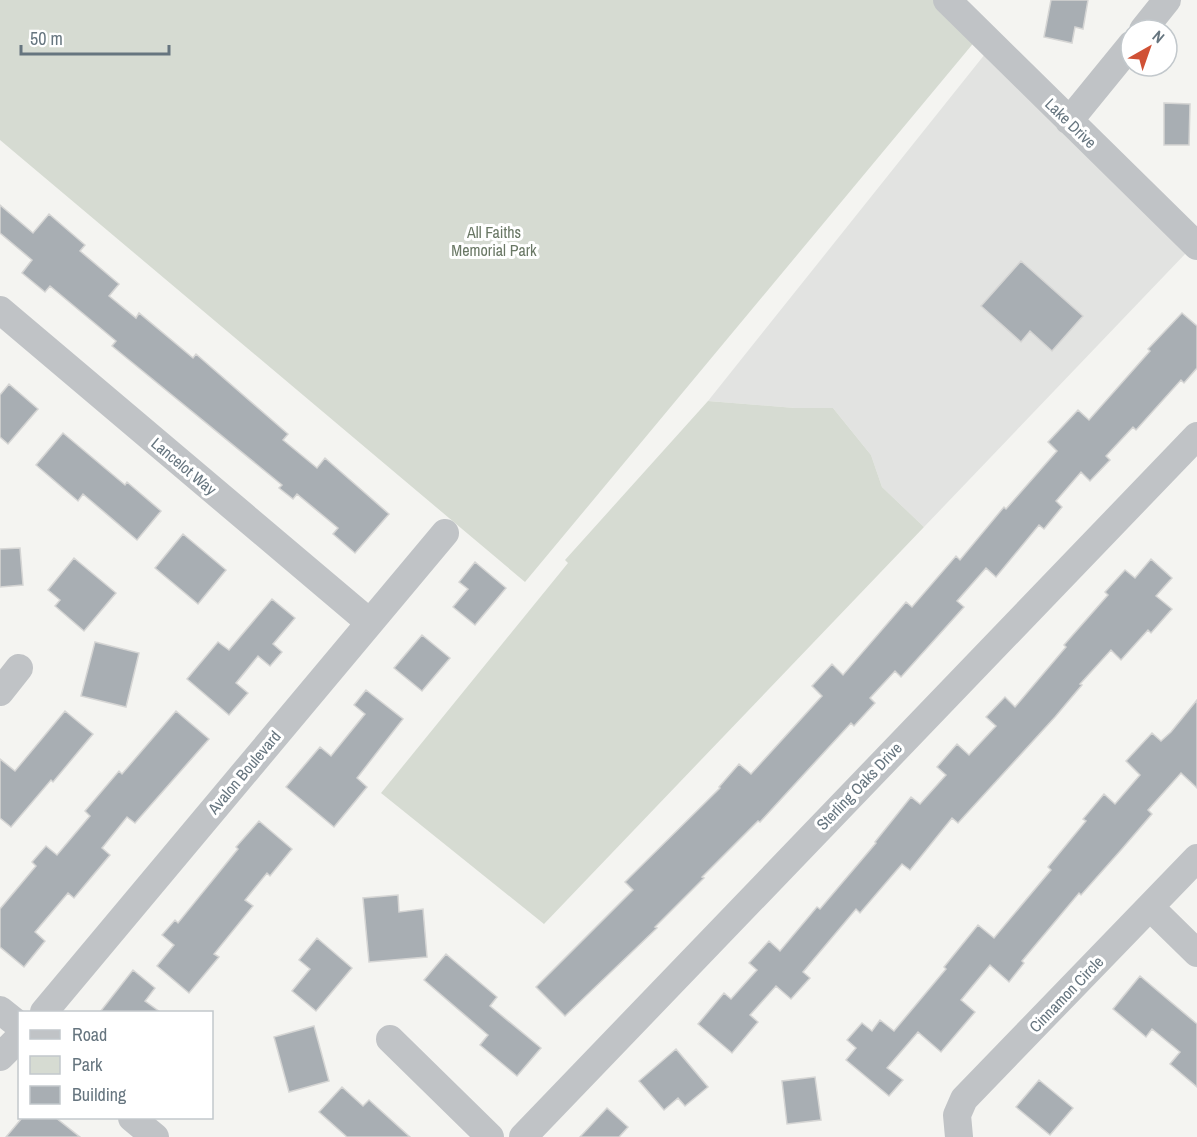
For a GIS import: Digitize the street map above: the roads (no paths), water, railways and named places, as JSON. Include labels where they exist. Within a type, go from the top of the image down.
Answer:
[{"type":"street","name":"Lake Drive","points":[[947,0],[1197,246]]},
{"type":"street","points":[[1153,18],[1167,0]]},
{"type":"street","points":[[1069,121],[1119,60]]},
{"type":"street","name":"Lancelot Way","points":[[0,310],[369,622]]},
{"type":"street","name":"Sterling Oaks Drive","points":[[523,1137],[1197,436]]},
{"type":"street","name":"Avalon Boulevard","points":[[45,1011],[445,533]]},
{"type":"street","points":[[0,692],[19,668]]},
{"type":"street","name":"Cinnamon Circle","points":[[958,1137],[957,1115],[964,1099],[1197,858]]},
{"type":"street","points":[[1150,907],[1197,953]]},
{"type":"street","points":[[0,1010],[18,1024]]},
{"type":"street","points":[[0,1057],[18,1039]]},
{"type":"street","points":[[390,1039],[490,1137]]},
{"type":"street","points":[[133,1119],[155,1137]]},
{"type":"park label","name":"All Faiths Memorial Park","points":[[494,241]]}]
